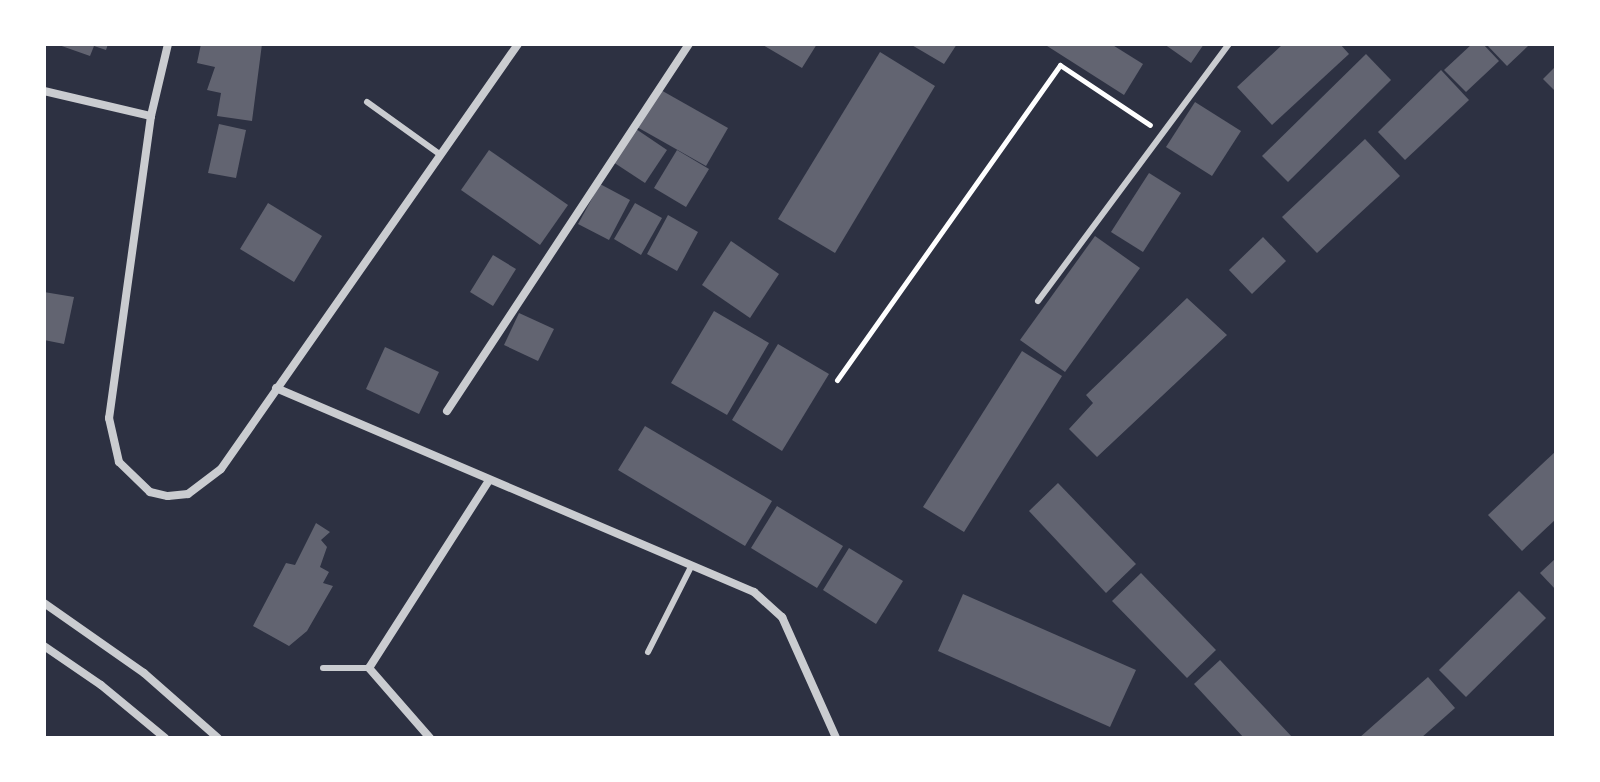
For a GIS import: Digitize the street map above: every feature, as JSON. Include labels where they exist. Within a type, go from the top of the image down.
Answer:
[{"type":"street","points":[[168,44],[151,116],[110,389],[109,418],[119,462],[150,492],[188,494],[221,469],[438,153],[518,44]]},
{"type":"street","points":[[447,411],[689,44]]},
{"type":"street","points":[[44,91],[151,116]]},
{"type":"street","points":[[276,388],[488,482],[754,592],[782,617],[836,738]]},
{"type":"street","points":[[430,738],[369,668],[488,482]]},
{"type":"street","points":[[44,603],[132,664],[218,738]]},
{"type":"street","points":[[44,646],[101,685],[165,738]]},
{"type":"lane","points":[[1038,301],[1229,44]]},
{"type":"lane","points":[[367,102],[438,153]]},
{"type":"lane","points":[[648,652],[691,567]]},
{"type":"lane","points":[[323,668],[369,668]]},
{"type":"path","points":[[837,380],[1060,65],[1163,133]]},
{"type":"building","points":[[56,44],[108,44],[106,50],[94,46],[90,56]]},
{"type":"building","points":[[201,44],[262,44],[252,121],[217,116],[221,93],[207,90],[215,67],[197,63]]},
{"type":"building","points":[[761,44],[817,44],[802,68]]},
{"type":"building","points":[[910,44],[957,44],[944,64]]},
{"type":"building","points":[[1044,44],[1111,44],[1143,64],[1124,95]]},
{"type":"building","points":[[1164,44],[1204,44],[1191,63]]},
{"type":"building","points":[[1283,44],[1340,44],[1349,54],[1272,125],[1237,87]]},
{"type":"building","points":[[1472,44],[1483,44],[1499,61],[1466,92],[1444,70]]},
{"type":"building","points":[[1486,44],[1526,44],[1528,46],[1507,66]]},
{"type":"building","points":[[880,52],[935,86],[835,253],[778,219]]},
{"type":"building","points":[[1366,54],[1391,80],[1288,182],[1262,156]]},
{"type":"building","points":[[1556,66],[1556,92],[1543,79]]},
{"type":"building","points":[[1441,70],[1469,100],[1405,160],[1378,132]]},
{"type":"building","points":[[659,89],[728,128],[706,166],[637,127]]},
{"type":"building","points":[[1195,102],[1241,131],[1212,176],[1166,147]]},
{"type":"building","points":[[219,124],[246,130],[236,178],[208,173]]},
{"type":"building","points":[[636,129],[667,150],[645,183],[613,162]]},
{"type":"building","points":[[1365,139],[1400,176],[1317,253],[1282,217]]},
{"type":"building","points":[[489,150],[568,205],[540,245],[461,190]]},
{"type":"building","points":[[677,150],[709,169],[686,207],[654,188]]},
{"type":"building","points":[[1149,173],[1181,193],[1143,252],[1111,232]]},
{"type":"building","points":[[600,184],[630,200],[609,240],[578,224]]},
{"type":"building","points":[[268,203],[322,236],[294,282],[240,249]]},
{"type":"building","points":[[635,203],[662,218],[641,255],[614,239]]},
{"type":"building","points":[[668,215],[698,232],[677,271],[647,254]]},
{"type":"building","points":[[1095,236],[1140,268],[1065,372],[1020,340]]},
{"type":"building","points":[[1263,237],[1286,261],[1252,294],[1229,270]]},
{"type":"building","points":[[731,241],[779,274],[750,318],[702,285]]},
{"type":"building","points":[[493,255],[516,269],[493,306],[470,292]]},
{"type":"building","points":[[44,292],[74,297],[64,344],[44,340]]},
{"type":"building","points":[[1187,298],[1227,335],[1097,457],[1069,429],[1093,403],[1086,395]]},
{"type":"building","points":[[714,311],[769,343],[727,415],[671,383]]},
{"type":"building","points":[[519,313],[554,329],[538,361],[504,345]]},
{"type":"building","points":[[778,344],[829,374],[782,451],[732,420]]},
{"type":"building","points":[[385,347],[439,372],[419,414],[366,389]]},
{"type":"building","points":[[1022,351],[1062,376],[964,532],[923,507]]},
{"type":"building","points":[[645,426],[772,501],[745,546],[618,470]]},
{"type":"building","points":[[1556,451],[1556,519],[1522,551],[1488,515]]},
{"type":"building","points":[[1058,483],[1136,564],[1106,593],[1029,511]]},
{"type":"building","points":[[777,506],[843,546],[817,588],[751,548]]},
{"type":"building","points":[[316,523],[330,532],[321,540],[327,547],[320,567],[329,572],[323,583],[333,586],[307,631],[289,646],[253,626],[286,563],[295,565]]},
{"type":"building","points":[[849,548],[903,581],[876,624],[823,590]]},
{"type":"building","points":[[1556,558],[1556,590],[1540,573]]},
{"type":"building","points":[[1141,573],[1216,650],[1187,678],[1112,601]]},
{"type":"building","points":[[1519,591],[1546,618],[1466,697],[1439,670]]},
{"type":"building","points":[[963,594],[1136,670],[1110,727],[938,651]]},
{"type":"building","points":[[1220,660],[1293,738],[1244,738],[1194,684]]},
{"type":"building","points":[[1428,677],[1455,708],[1421,738],[1359,738]]}]
